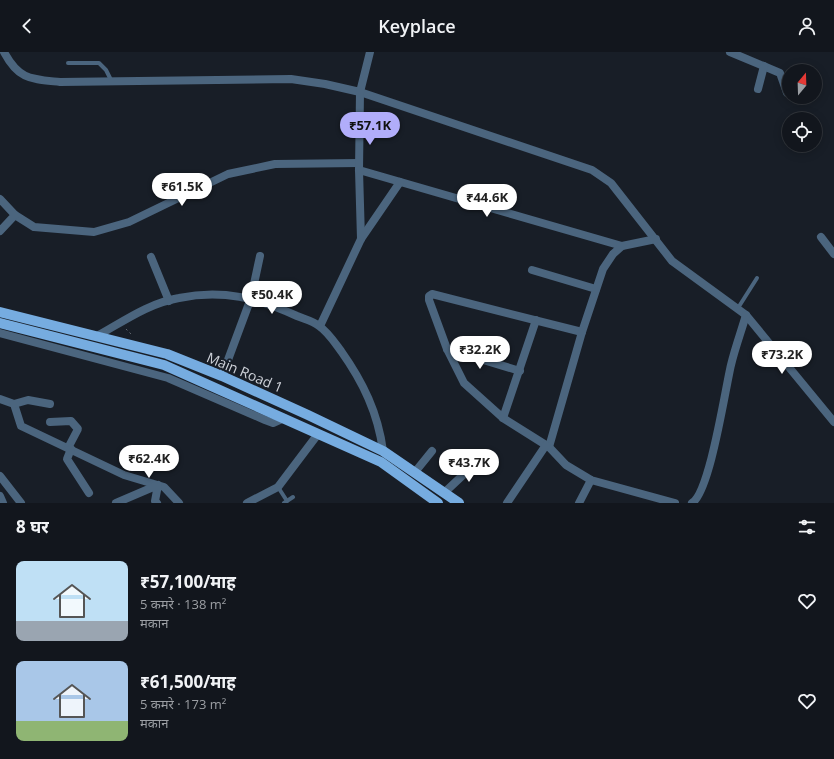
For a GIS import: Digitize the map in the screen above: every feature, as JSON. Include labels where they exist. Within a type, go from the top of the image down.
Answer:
[{"type":"main road","name":"Main Road 1","points":[[0,312],[167,354],[222,376],[308,414],[383,451],[459,503]]},
{"type":"main road","name":"Main Road 1","points":[[0,323],[164,365],[381,462],[438,503]]},
{"type":"street","points":[[4,52],[12,66],[30,79],[60,82],[291,79],[325,84],[360,92],[592,170],[611,183],[672,261],[746,315],[834,422]]},
{"type":"street","points":[[361,239],[359,167],[360,92],[370,52]]},
{"type":"street","points":[[730,52],[780,73],[782,79]]},
{"type":"street","points":[[758,89],[764,66]]},
{"type":"street","points":[[0,199],[15,215],[34,227],[94,232],[129,222],[228,174],[275,164],[359,167],[400,182],[622,246],[656,239]]},
{"type":"street","points":[[320,326],[361,239],[400,182]]},
{"type":"street","points":[[0,231],[15,215]]},
{"type":"street","points":[[821,237],[834,254]]},
{"type":"street","points":[[507,503],[547,446],[603,269],[613,254],[622,246]]},
{"type":"street","points":[[222,376],[251,298],[260,256]]},
{"type":"street","points":[[151,257],[169,301]]},
{"type":"street","points":[[532,270],[596,289]]},
{"type":"street","points":[[98,336],[147,307],[205,294],[251,298],[272,304],[320,326],[333,340],[359,377],[370,400],[381,436],[383,451]]},
{"type":"street","points":[[582,332],[432,294],[429,296],[429,300],[447,349],[464,383],[503,418],[547,446],[566,465],[592,480],[675,503]]},
{"type":"street","points":[[692,503],[701,493],[713,452],[732,361],[746,315]]},
{"type":"street","points":[[503,418],[536,320]]},
{"type":"street","points":[[0,333],[168,378],[265,420],[273,422],[284,418]]},
{"type":"street","points":[[447,349],[520,371]]},
{"type":"street","points":[[0,399],[14,404],[28,400],[50,404]]},
{"type":"street","points":[[14,404],[22,426],[124,475],[164,487],[179,503]]},
{"type":"street","points":[[50,422],[71,421],[78,429],[67,459],[89,493]]},
{"type":"street","points":[[246,503],[278,486],[318,434]]},
{"type":"street","points":[[414,472],[432,451]]},
{"type":"street","points":[[445,492],[480,460]]},
{"type":"street","points":[[0,476],[21,503]]},
{"type":"street","points":[[579,503],[592,480]]},
{"type":"street","points":[[116,503],[158,485]]},
{"type":"street","points":[[156,503],[155,501],[158,485]]},
{"type":"street","points":[[0,496],[2,503]]},
{"type":"lane","points":[[68,63],[99,63],[106,70],[112,82]]},
{"type":"lane","points":[[738,308],[757,278]]},
{"type":"lane","points":[[278,486],[286,502],[294,497]]}]
